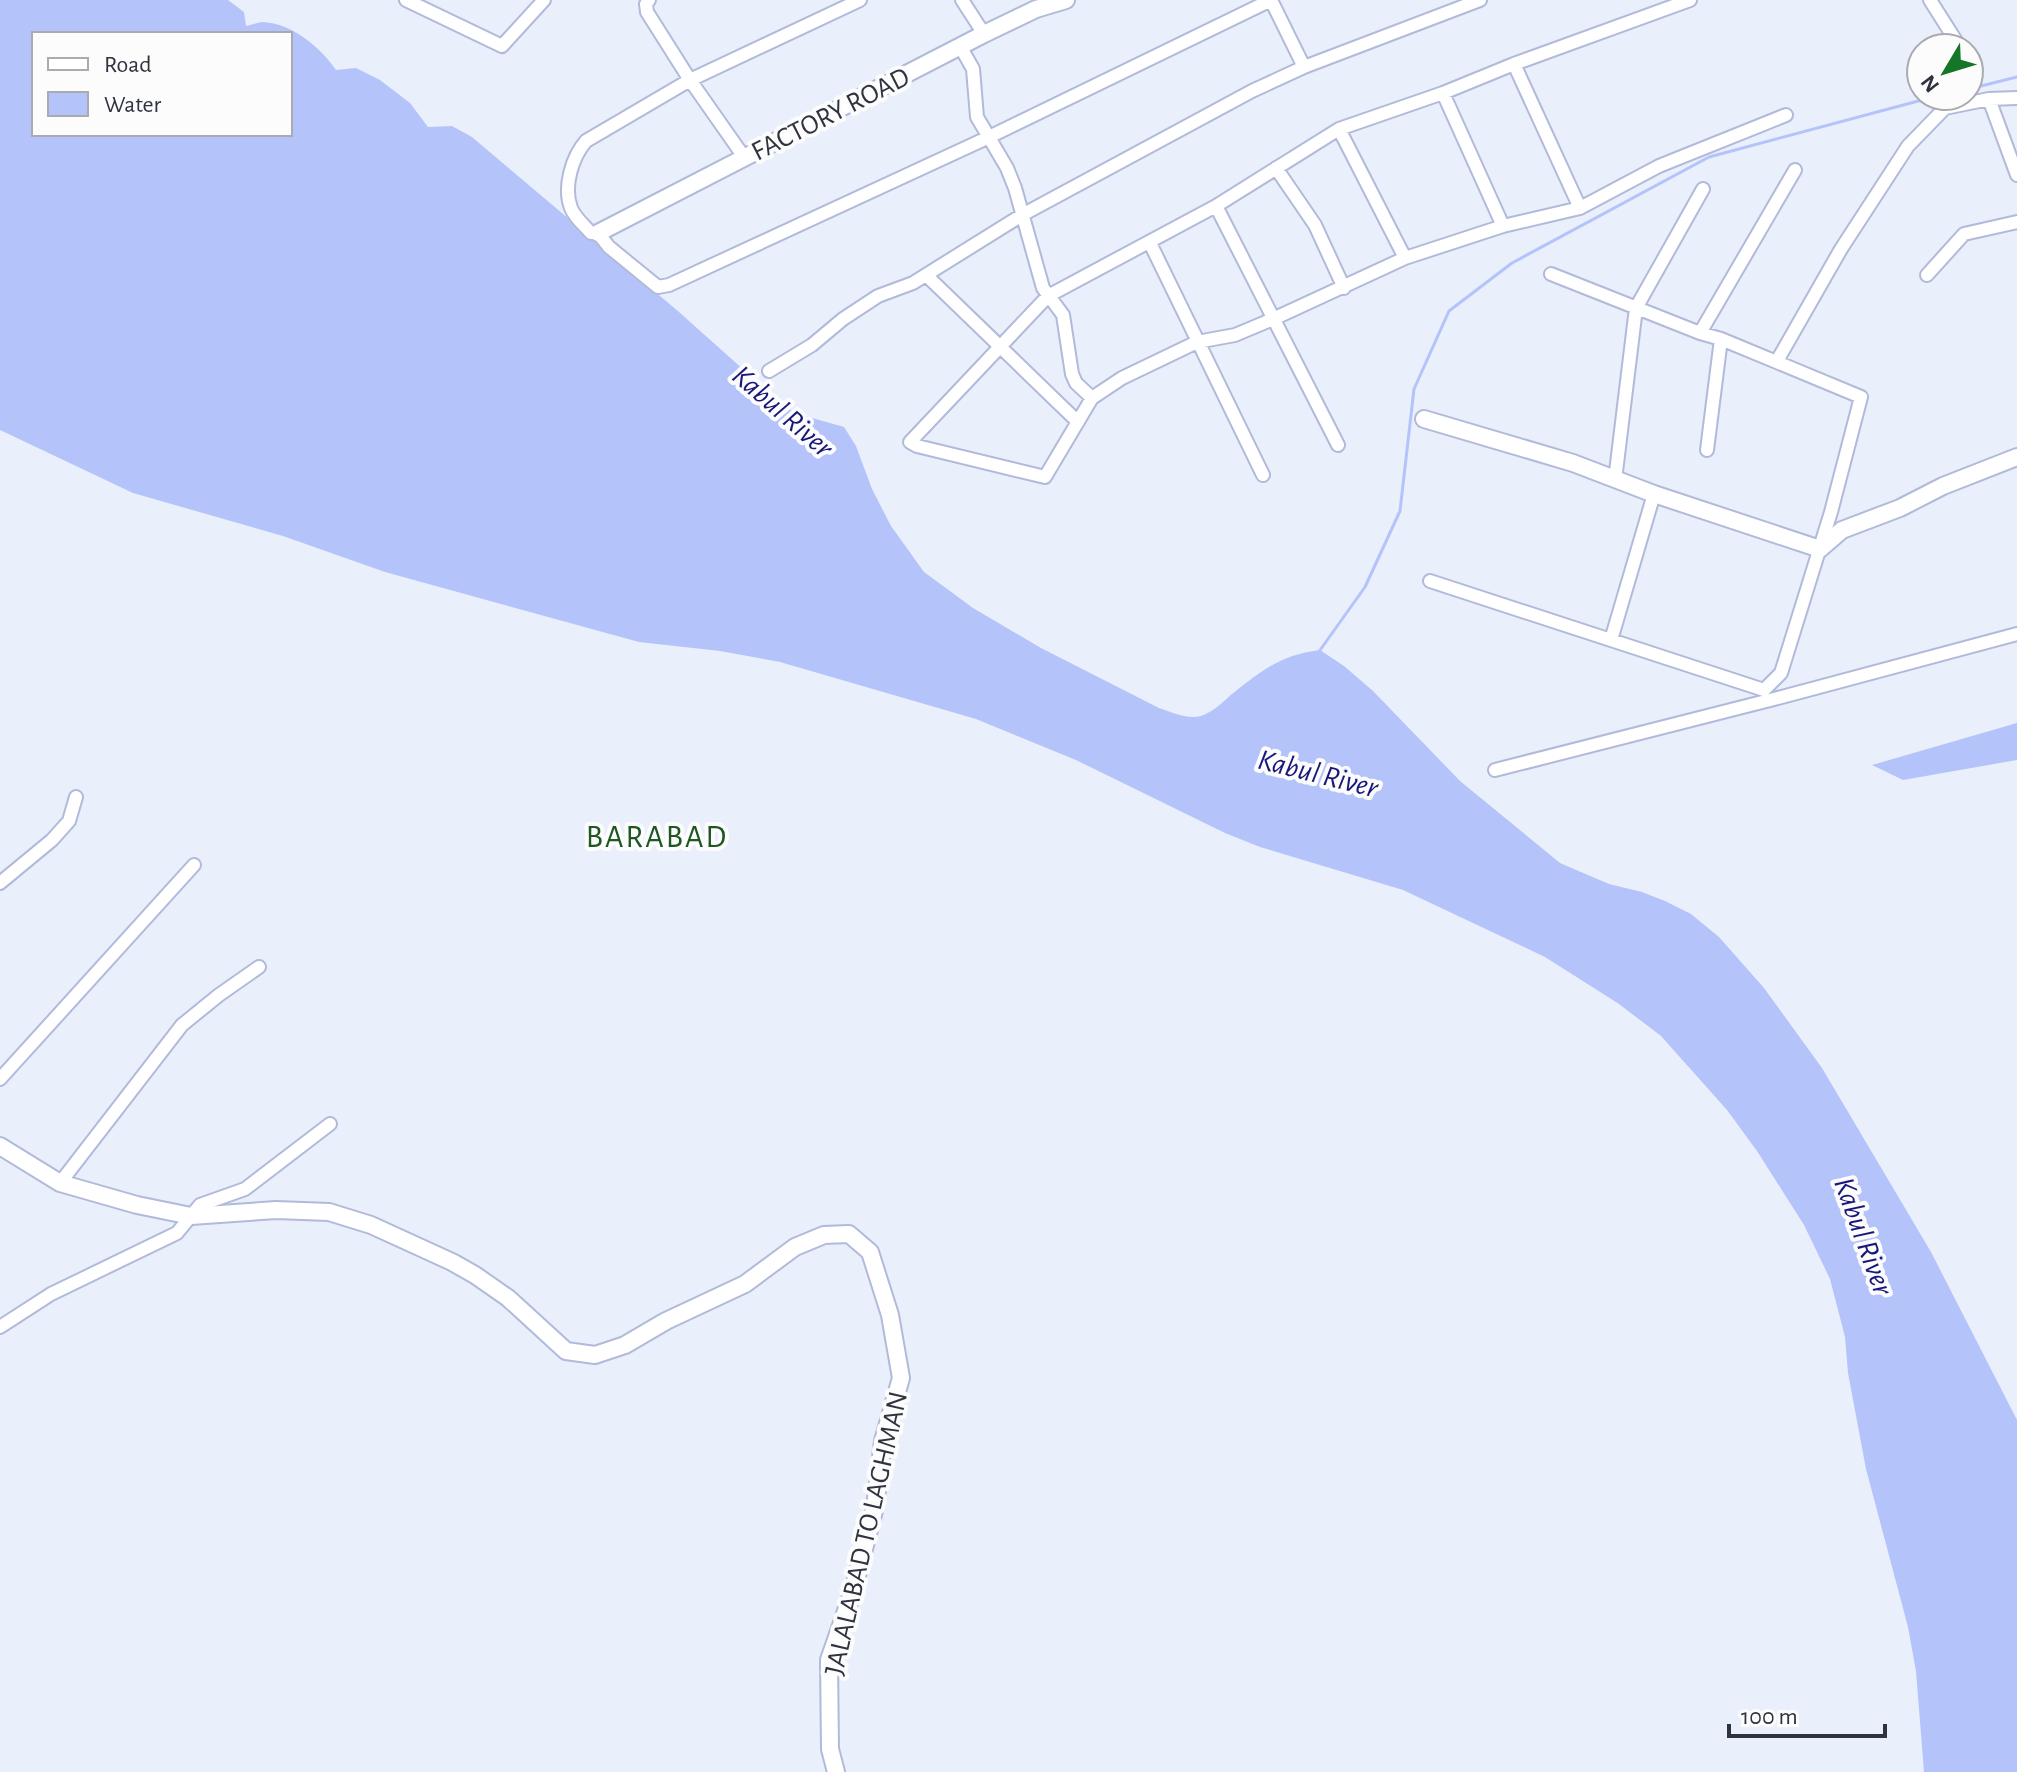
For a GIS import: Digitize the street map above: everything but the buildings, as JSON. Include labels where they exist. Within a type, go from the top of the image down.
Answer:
[{"type":"street","points":[[406,0],[502,46],[531,5],[544,0]]},
{"type":"street","points":[[649,0],[647,12],[744,157]]},
{"type":"street","points":[[860,0],[690,80],[586,141],[580,147],[568,177],[570,205],[582,224],[591,233],[598,233],[609,247],[658,287],[669,285],[987,138],[1271,0],[1304,67]]},
{"type":"street","points":[[962,0],[984,34]]},
{"type":"street","name":"FACTORY ROAD","points":[[598,233],[984,34],[1036,9],[1066,0]]},
{"type":"street","points":[[769,371],[812,345],[878,296],[913,283],[1022,215],[1252,91],[1304,67],[1480,0]]},
{"type":"street","points":[[1690,0],[1339,129],[1216,206],[1048,296],[910,442],[1045,477],[1092,398],[1122,378],[1197,342],[1235,335],[1273,319],[1405,258],[1503,226],[1580,208],[1659,166],[1786,115]]},
{"type":"street","points":[[1930,0],[1950,32]]},
{"type":"street","points":[[960,46],[973,69],[977,117],[1007,168],[1023,211],[1038,274],[1048,296],[1063,315],[1076,383],[1092,398]]},
{"type":"street","points":[[1514,64],[1580,208]]},
{"type":"street","points":[[1443,93],[1503,226]]},
{"type":"street","points":[[1777,361],[1841,249],[1908,146],[1945,108],[1989,99],[2017,98]]},
{"type":"street","points":[[1989,99],[2017,175]]},
{"type":"street","points":[[1339,129],[1405,258]]},
{"type":"street","points":[[1276,168],[1315,225],[1344,288]]},
{"type":"street","points":[[1700,333],[1795,170]]},
{"type":"street","points":[[1615,480],[1636,308],[1703,189]]},
{"type":"street","points":[[1216,206],[1338,445]]},
{"type":"street","points":[[1927,275],[1964,234],[2017,222]]},
{"type":"street","points":[[1150,243],[1263,475]]},
{"type":"street","points":[[1430,581],[1764,690],[1781,673],[1820,549],[1861,397],[1777,361],[1551,274]]},
{"type":"street","points":[[926,275],[1078,422]]},
{"type":"street","points":[[1707,450],[1721,339]]},
{"type":"street","points":[[1424,419],[1573,463],[1654,494],[1820,549]]},
{"type":"street","points":[[1820,549],[1842,530],[2017,457]]},
{"type":"street","points":[[1611,640],[1654,494]]},
{"type":"street","points":[[1495,770],[2017,634]]},
{"type":"street","points":[[0,883],[52,840],[69,821],[76,797]]},
{"type":"street","points":[[0,1079],[194,865]]},
{"type":"street","points":[[60,1183],[182,1025],[259,967]]},
{"type":"street","points":[[0,1327],[51,1294],[177,1233],[200,1205],[245,1189],[330,1124]]},
{"type":"street","name":"JALALABAD TO LAGHMAN","points":[[0,1146],[60,1183],[137,1205],[191,1216],[276,1210],[329,1212],[371,1225],[475,1275],[508,1298],[566,1351],[595,1355],[625,1345],[666,1321],[745,1284],[795,1247],[824,1235],[849,1234],[870,1252],[890,1315],[901,1378],[883,1441],[875,1507],[853,1591],[829,1660],[830,1749],[836,1772]]},
{"type":"water","name":"Kabul River","points":[[0,0],[228,0],[244,12],[246,26],[264,22],[285,27],[314,46],[336,70],[356,68],[380,80],[410,103],[428,127],[452,126],[472,137],[679,312],[783,405],[798,414],[844,427],[856,446],[872,489],[891,526],[924,572],[973,608],[1041,648],[1159,708],[1180,715],[1201,716],[1273,665],[1306,652],[1320,650],[1344,666],[1373,691],[1460,781],[1560,863],[1609,884],[1665,901],[1691,914],[1719,937],[1764,988],[1822,1068],[1931,1252],[2017,1420],[2017,1772],[1924,1772],[1916,1671],[1908,1627],[1866,1469],[1848,1373],[1845,1337],[1830,1279],[1804,1225],[1727,1110],[1661,1036],[1619,1004],[1545,957],[1403,890],[1260,847],[1225,833],[1076,760],[976,719],[780,662],[720,651],[639,642],[385,572],[283,536],[133,493],[0,430]]},
{"type":"water","points":[[2017,723],[2017,760],[1903,780],[1872,765]]},
{"type":"waterway","points":[[1985,85],[2017,77]]},
{"type":"waterway","points":[[1318,653],[1365,587],[1400,511],[1414,389],[1449,311],[1512,263],[1709,157],[1905,105]]},
{"type":"district","name":"BARABAD","points":[[657,836]]}]
